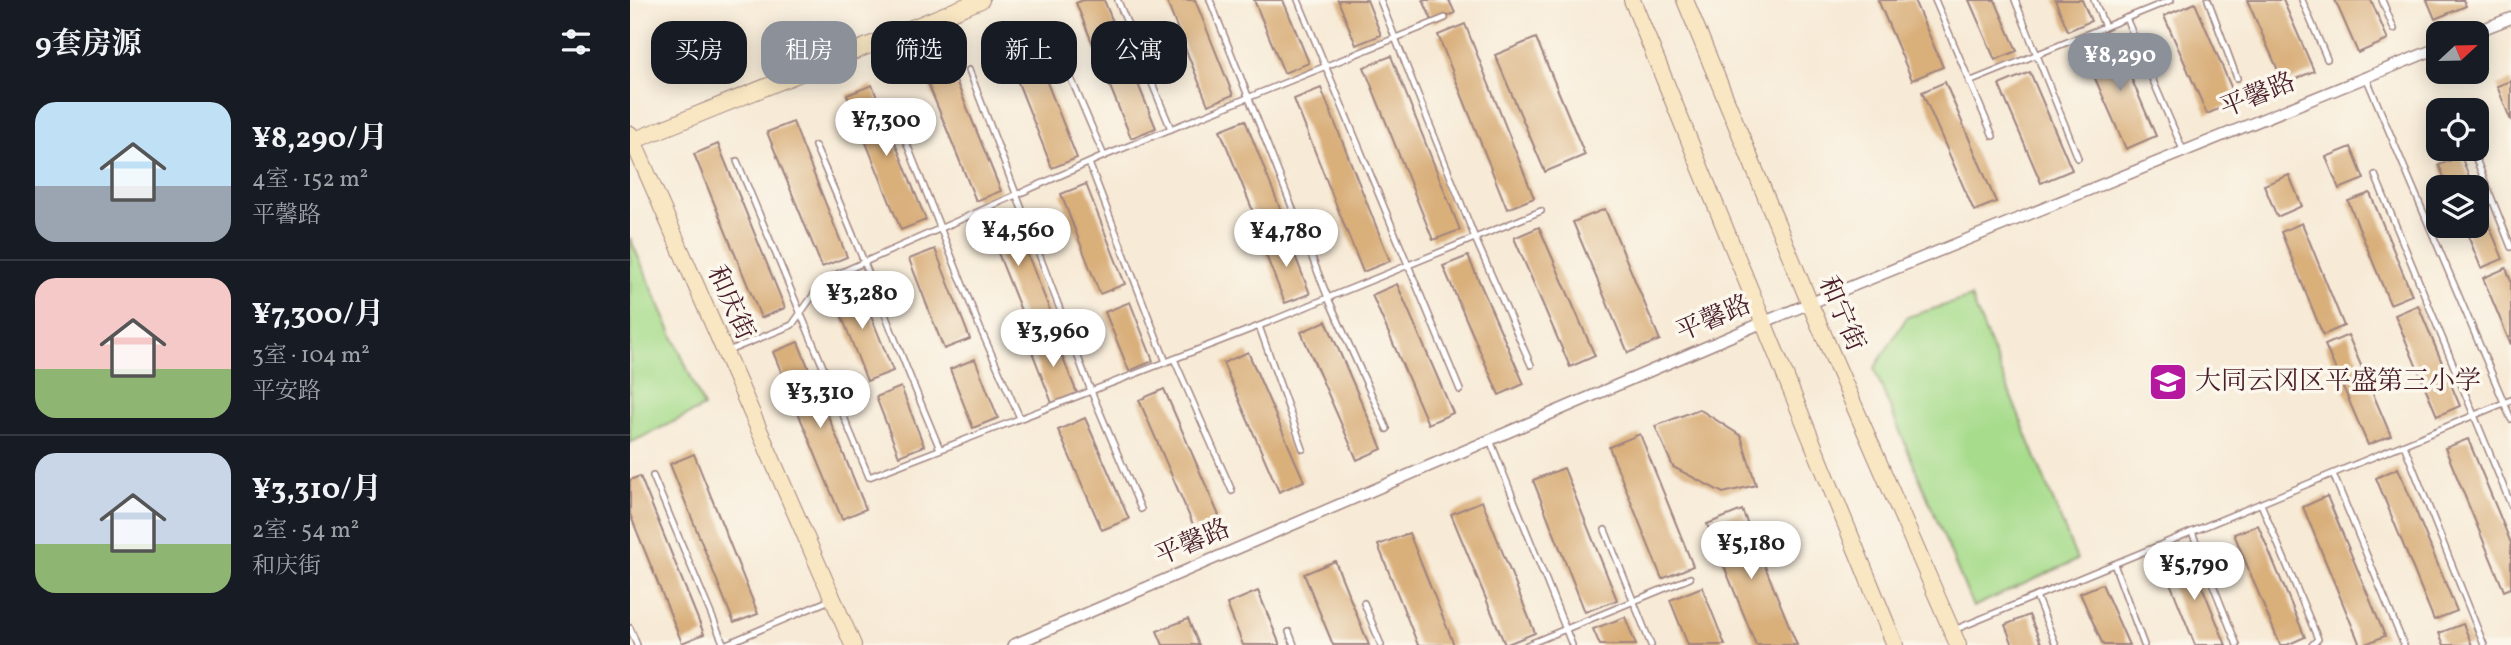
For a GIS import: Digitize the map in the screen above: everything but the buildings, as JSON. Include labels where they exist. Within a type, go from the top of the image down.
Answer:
[{"type":"main road","points":[[631,139],[981,0]]},
{"type":"main road","points":[[1632,0],[1895,645]]},
{"type":"main road","name":"和宁街","points":[[1685,0],[1810,304],[1955,638]]},
{"type":"main road","name":"和庆街","points":[[631,139],[853,645]]},
{"type":"street","points":[[2489,27],[2511,18]]},
{"type":"street","name":"平馨路","points":[[1013,645],[1764,322],[2426,53]]},
{"type":"lane","points":[[1210,0],[1328,298],[1387,429]]},
{"type":"lane","points":[[1298,0],[1406,266],[1460,390]]},
{"type":"lane","points":[[1380,0],[1475,238],[1531,365]]},
{"type":"lane","points":[[1935,0],[1993,136]]},
{"type":"lane","points":[[2015,0],[2078,158]]},
{"type":"lane","points":[[2094,0],[2105,27]]},
{"type":"lane","points":[[1969,82],[2171,0]]},
{"type":"lane","points":[[2208,0],[2237,78]]},
{"type":"lane","points":[[2302,0],[2328,59]]},
{"type":"lane","points":[[2382,0],[2394,29]]},
{"type":"lane","points":[[1118,1],[1171,129]]},
{"type":"lane","points":[[725,353],[792,325],[824,280],[1104,156],[1445,18]]},
{"type":"lane","points":[[2126,18],[2184,151]]},
{"type":"lane","points":[[969,70],[1091,391],[1141,509]]},
{"type":"lane","points":[[2366,77],[2508,401],[2511,419]]},
{"type":"lane","points":[[1073,84],[1104,156]]},
{"type":"lane","points":[[893,109],[1020,418]]},
{"type":"lane","points":[[815,146],[866,261],[892,337],[940,449]]},
{"type":"lane","points":[[737,161],[869,477],[1259,326],[1541,211]]},
{"type":"lane","points":[[2477,161],[2511,247]]},
{"type":"lane","points":[[1089,163],[1166,362]]},
{"type":"lane","points":[[2375,175],[2511,505]]},
{"type":"lane","points":[[1259,326],[1303,449]]},
{"type":"lane","points":[[1174,359],[1232,491]]},
{"type":"lane","points":[[1955,638],[2036,596],[2508,401]]},
{"type":"lane","points":[[1490,440],[1572,645]]},
{"type":"lane","points":[[2404,445],[2484,645]]},
{"type":"lane","points":[[2333,474],[2404,645]]},
{"type":"lane","points":[[653,476],[724,645],[832,599]]},
{"type":"lane","points":[[2261,504],[2318,639],[2312,645]]},
{"type":"lane","points":[[1605,530],[1651,645]]},
{"type":"lane","points":[[2192,532],[2237,645]]},
{"type":"lane","points":[[2114,564],[2144,645]]},
{"type":"lane","points":[[1527,645],[1690,578]]},
{"type":"lane","points":[[2036,596],[2056,645]]},
{"type":"lane","points":[[1364,603],[1381,645]]},
{"type":"lane","points":[[630,628],[637,645]]},
{"type":"lane","points":[[1289,632],[1294,645]]},
{"type":"green space","points":[[630,238],[704,407],[630,443]]},
{"type":"green space","points":[[1971,297],[2077,560],[1973,607],[1874,369],[1907,317]]},
{"type":"place","name":"大同云冈区平盛第三小学","points":[[2168,382]]}]
